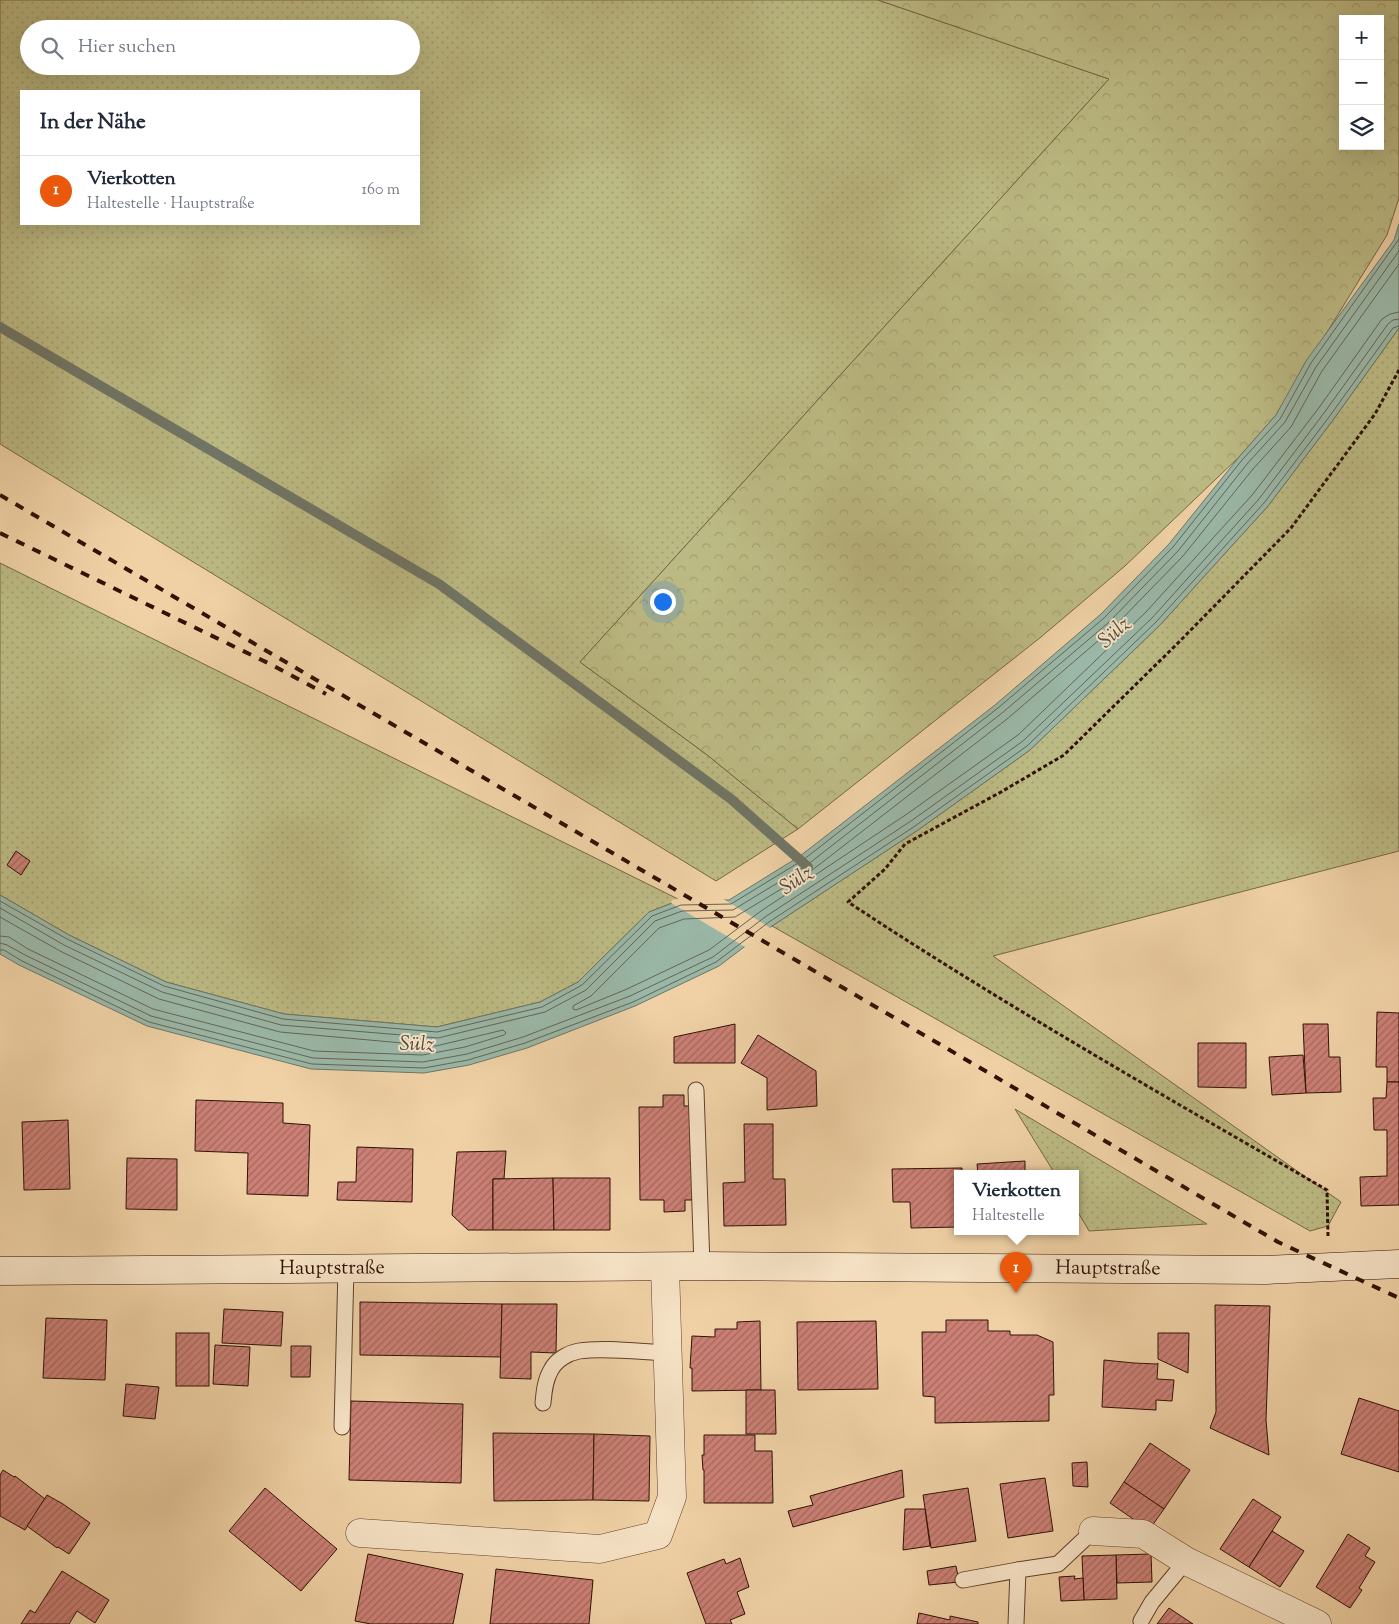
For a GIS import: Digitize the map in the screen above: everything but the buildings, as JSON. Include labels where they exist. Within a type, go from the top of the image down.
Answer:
[{"type":"main road","name":"Hauptstraße","points":[[0,1271],[702,1266],[1265,1270],[1399,1264]]},
{"type":"main road","points":[[360,1533],[600,1549],[658,1535],[672,1497],[665,1267]]},
{"type":"main road","points":[[1093,1531],[1143,1534],[1186,1561],[1317,1624]]},
{"type":"lane","points":[[696,1090],[702,1266]]},
{"type":"lane","points":[[342,1427],[346,1268]]},
{"type":"lane","points":[[543,1404],[545,1384],[550,1370],[566,1356],[577,1351],[668,1353]]},
{"type":"lane","points":[[963,1580],[1058,1564],[1093,1531]]},
{"type":"lane","points":[[1141,1621],[1152,1602],[1186,1561]]},
{"type":"lane","points":[[1016,1624],[1018,1570]]},
{"type":"path","points":[[1328,1246],[1327,1190],[969,980],[848,902],[885,869],[905,844],[1001,792],[1064,755],[1291,528],[1375,414],[1399,370]]},
{"type":"green space","points":[[0,0],[878,0],[1109,79],[580,662],[706,754],[798,829],[716,881],[0,444]]},
{"type":"green space","points":[[878,0],[1399,0],[1399,198],[1387,235],[1276,415],[1239,457],[1125,566],[1041,637],[798,829],[706,754],[580,662],[1109,79]]},
{"type":"green space","points":[[1399,328],[1399,851],[993,956],[1341,1202],[1328,1226],[1310,1231],[772,926],[918,830],[1030,750],[1160,625],[1268,506]]},
{"type":"green space","points":[[0,563],[680,900],[649,912],[578,982],[540,1002],[437,1027],[284,1014],[166,982],[69,935],[0,895]]},
{"type":"green space","points":[[1015,1109],[1207,1224],[1089,1231],[1079,1214],[1079,1170],[1053,1170]]},
{"type":"water","name":"Sülz","points":[[1399,224],[1399,328],[1268,506],[1160,625],[1030,750],[918,830],[772,926],[719,966],[635,1006],[527,1048],[469,1065],[424,1073],[311,1069],[147,1026],[19,965],[0,954],[0,895],[69,935],[166,982],[284,1014],[437,1027],[540,1002],[578,982],[649,912],[680,900],[729,900],[800,856],[995,705],[1101,614],[1169,544],[1239,457],[1276,415],[1306,361],[1394,240]]},
{"type":"pier","points":[[720,897],[772,929],[747,948],[671,903],[672,900],[680,898]]},
{"type":"waterway","name":"Sülz","points":[[0,327],[439,584],[731,799],[808,867]]},
{"type":"railway","points":[[0,495],[1278,1242],[1399,1298]]},
{"type":"railway","points":[[0,533],[270,664],[326,694]]},
{"type":"place","name":"Vierkotten","points":[[1016,1293]]}]
